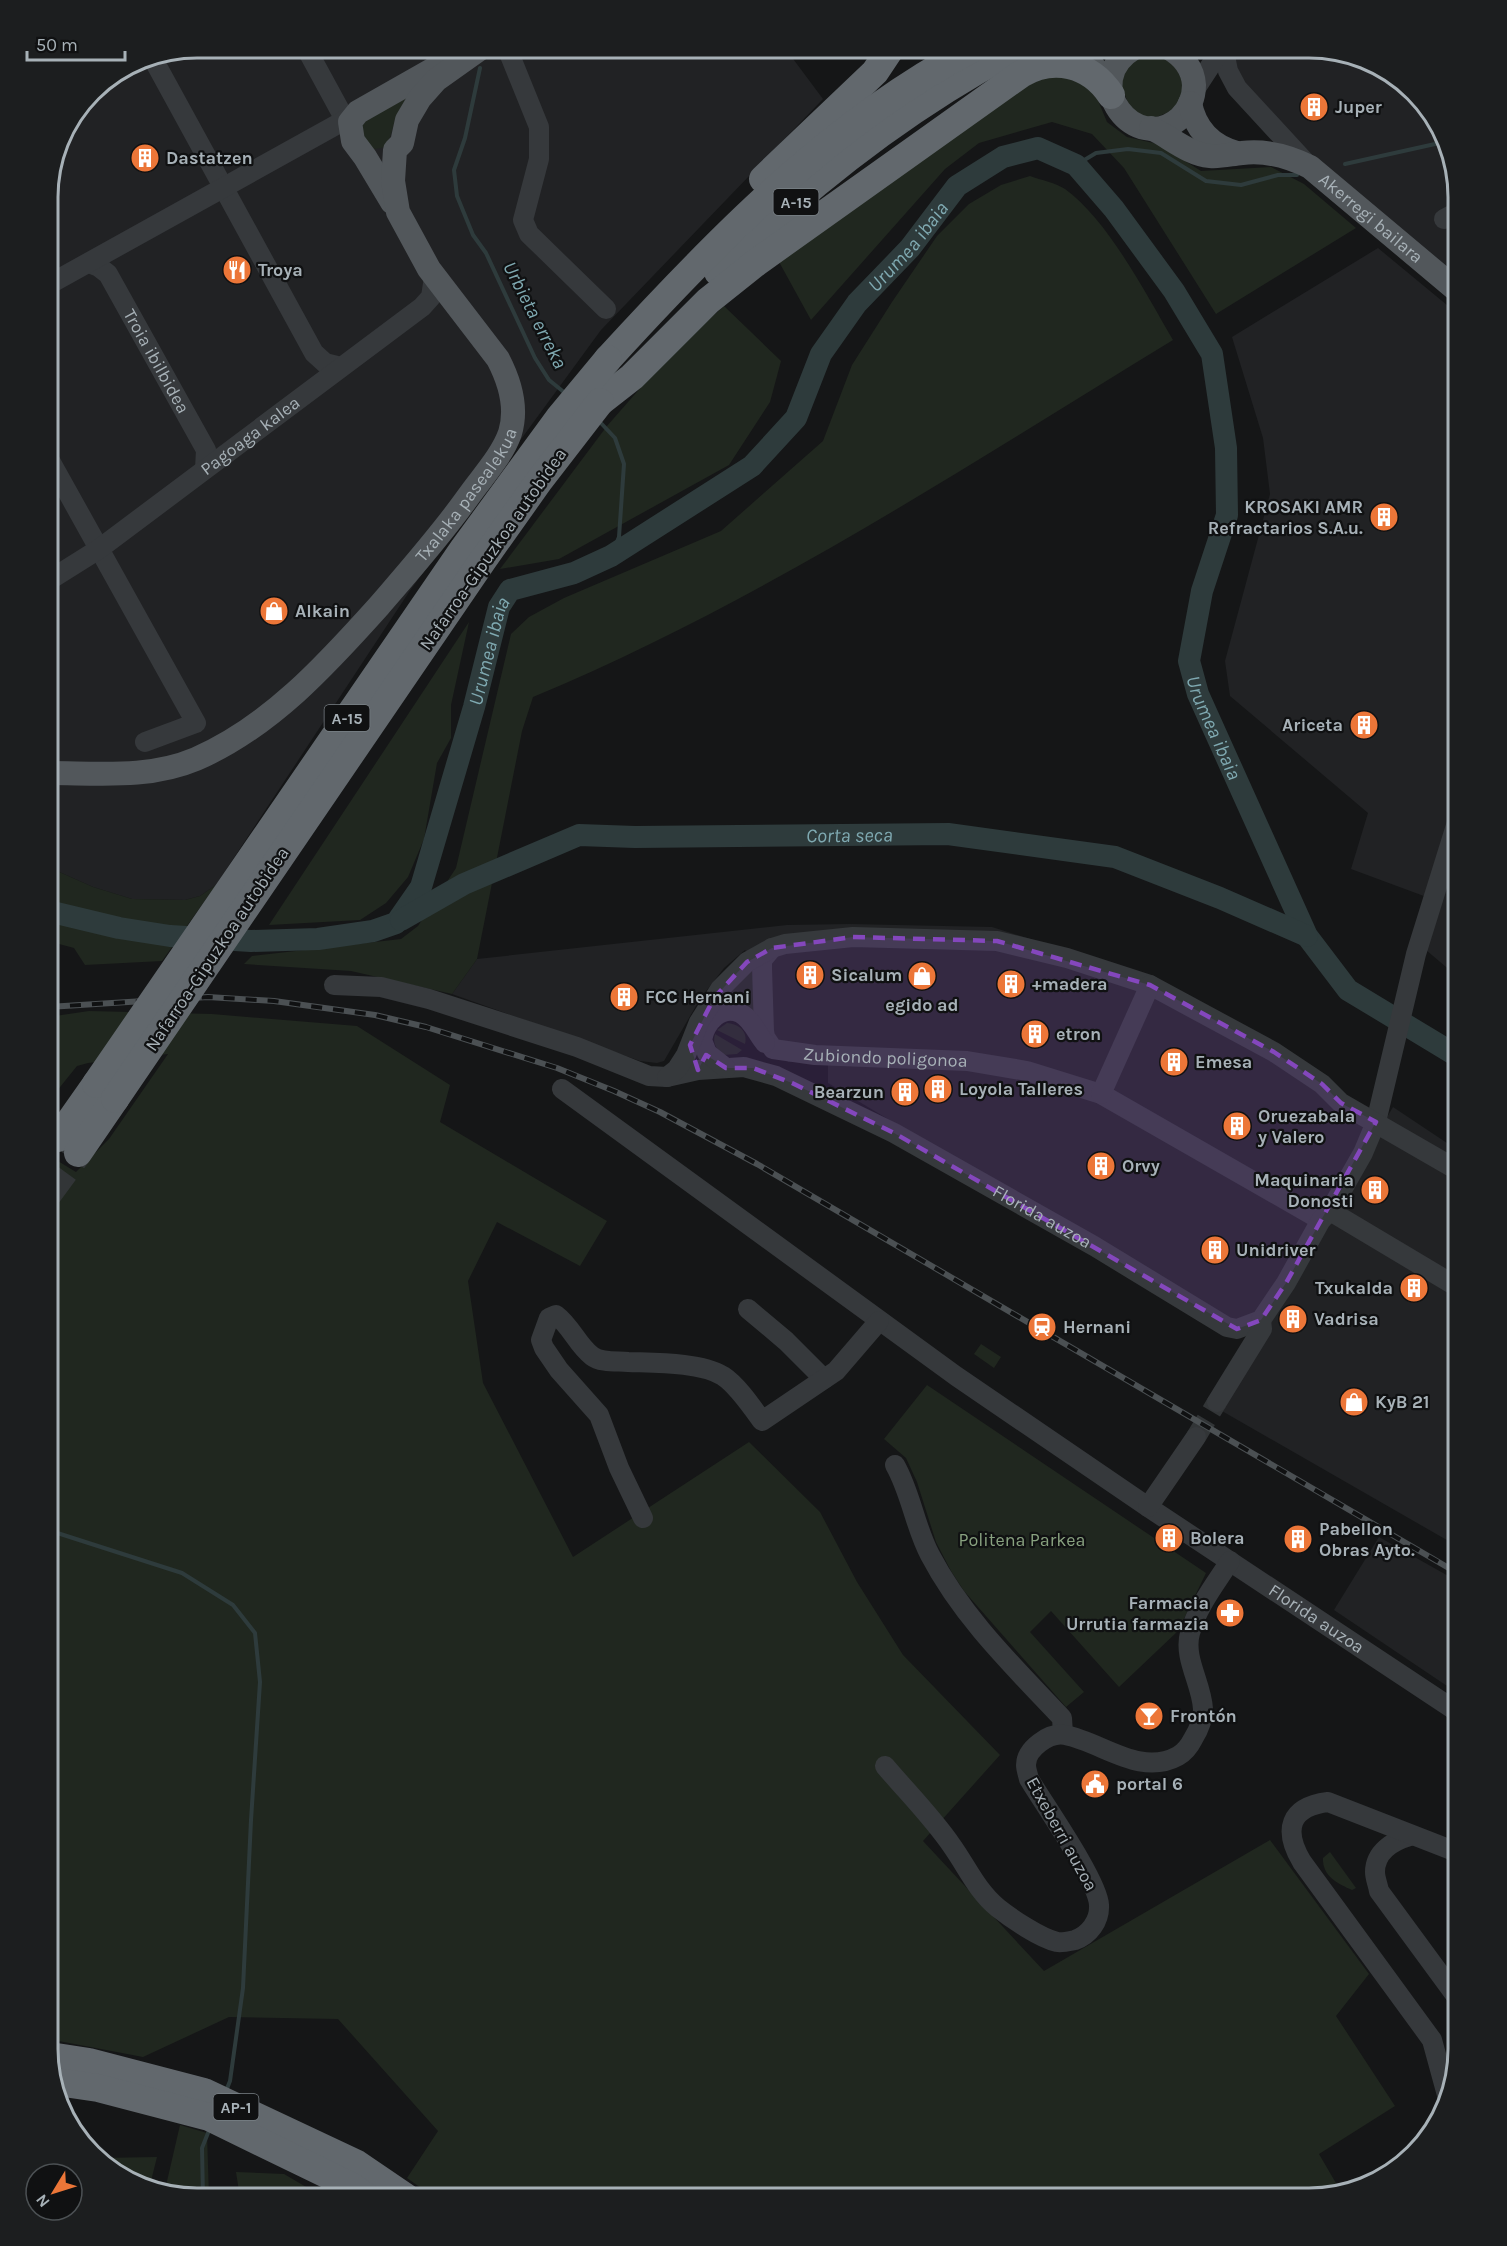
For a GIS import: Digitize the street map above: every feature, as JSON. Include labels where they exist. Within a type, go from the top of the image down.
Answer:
[{"type":"highway","points":[[643,321],[673,274],[718,224],[875,72],[884,59]]},
{"type":"highway","name":"Nafarroa-Gipuzkoa autobidea","points":[[68,1146],[539,481],[600,402],[622,369],[643,321],[683,277],[773,192],[833,142],[876,109],[968,59]]},
{"type":"highway","name":"Nafarroa-Gipuzkoa autobidea","points":[[105,1092],[464,548],[535,451],[744,248],[789,208],[889,127],[932,97],[972,59]]},
{"type":"highway","points":[[622,369],[757,262],[1030,69],[1050,63],[1071,64],[1090,72],[1110,91]]},
{"type":"highway","name":"AP-1","points":[[59,2057],[89,2062],[204,2092],[357,2164],[391,2187]]},
{"type":"highway","name":"AP-1","points":[[63,2083],[98,2088],[209,2117],[353,2187]]},
{"type":"main road","points":[[348,130],[455,59]]},
{"type":"main road","name":"Txalaka pasealekua","points":[[59,773],[138,774],[195,759],[243,734],[276,709],[347,642],[450,523],[502,450],[510,433],[514,404],[509,384],[498,359],[434,277],[398,212],[393,181],[395,150],[402,143],[411,114],[436,80],[466,59]]},
{"type":"main road","name":"Akerregi bailara","points":[[1088,59],[1096,67],[1121,114],[1139,126],[1151,128],[1186,149],[1202,155],[1220,157],[1250,152],[1275,153],[1310,167],[1448,283]]},
{"type":"main road","points":[[1110,91],[1114,68],[1120,59]]},
{"type":"main road","points":[[1183,59],[1190,69],[1195,120],[1205,135],[1220,147],[1237,153]]},
{"type":"main road","points":[[1151,128],[1159,128],[1174,122],[1186,110],[1192,97]]},
{"type":"main road","points":[[348,130],[372,156],[381,157],[395,150]]},
{"type":"main road","points":[[348,130],[398,212]]},
{"type":"street","points":[[59,279],[224,188],[348,130],[312,59]]},
{"type":"street","points":[[511,59],[539,127],[540,159],[524,220],[529,234],[606,309]]},
{"type":"street","points":[[1192,97],[1215,59]]},
{"type":"street","points":[[1226,59],[1228,71],[1237,88],[1310,167]]},
{"type":"street","points":[[156,65],[314,353],[325,363],[341,367]]},
{"type":"street","name":"Troia ibilbidea","points":[[89,263],[108,274],[206,450],[205,469]]},
{"type":"street","name":"Pagoaga kalea","points":[[59,574],[99,549],[422,307],[431,297],[434,277]]},
{"type":"street","points":[[59,477],[196,723],[145,742]]},
{"type":"street","points":[[1241,1362],[1237,1329],[1261,1320],[1286,1284],[1363,1153],[1376,1122],[1411,977],[1448,853]]},
{"type":"street","points":[[698,1056],[699,1022],[720,989],[747,962],[772,948],[785,944],[853,937],[997,940],[1068,958],[1150,985],[1274,1052],[1322,1083],[1341,1103],[1448,1165]]},
{"type":"street","points":[[772,948],[762,960],[762,968],[764,1031],[773,1049]]},
{"type":"street","points":[[334,985],[381,987],[429,999],[577,1047],[638,1073],[668,1077],[678,1069],[686,1055],[698,1056]]},
{"type":"street","points":[[1101,1094],[1150,985]]},
{"type":"street","points":[[698,1056],[703,1032],[713,1018],[724,1012],[740,1013],[753,1026],[762,1040],[773,1049]]},
{"type":"street","name":"Zubiondo poligonoa","points":[[773,1049],[815,1055],[967,1060],[1027,1071],[1101,1094],[1325,1215]]},
{"type":"street","name":"Florida auzoa","points":[[668,1077],[698,1056],[726,1068],[753,1068],[776,1076],[894,1133],[1094,1246],[1227,1327],[1237,1329]]},
{"type":"street","name":"Florida auzoa","points":[[562,1089],[879,1321],[1152,1502],[1230,1561],[1448,1706]]},
{"type":"street","points":[[1325,1215],[1448,1282]]},
{"type":"street","points":[[748,1309],[786,1341],[824,1379]]},
{"type":"street","points":[[643,1518],[619,1468],[599,1415],[559,1370],[544,1348],[541,1340],[549,1318],[556,1315],[563,1320],[592,1357],[604,1361],[675,1364],[699,1368],[723,1376],[746,1399],[762,1420],[836,1371],[879,1321]]},
{"type":"street","points":[[1217,1402],[1262,1329],[1261,1320]]},
{"type":"street","points":[[1152,1502],[1196,1437]]},
{"type":"street","points":[[895,1465],[902,1478],[928,1552],[947,1586],[968,1616],[1062,1718],[1063,1734],[1136,1761],[1151,1763],[1166,1761],[1180,1755],[1197,1732],[1203,1709],[1190,1660],[1189,1635],[1199,1611],[1230,1561]]},
{"type":"street","name":"Etxeberri auzoa","points":[[885,1766],[952,1845],[976,1885],[998,1907],[1043,1937],[1059,1943],[1077,1939],[1092,1929],[1098,1917],[1099,1903],[1094,1887],[1077,1855],[1029,1779],[1026,1764],[1033,1748],[1046,1739],[1063,1734]]},
{"type":"street","points":[[1444,2084],[1432,2040],[1293,1846],[1293,1822],[1299,1811],[1313,1804],[1328,1802],[1448,1850]]},
{"type":"street","points":[[1410,1836],[1395,1840],[1377,1860],[1375,1873],[1379,1891],[1448,1985]]},
{"type":"highlighted area","points":[[853,937],[997,941],[1150,985],[1274,1052],[1322,1084],[1341,1103],[1376,1122],[1286,1283],[1261,1320],[1237,1329],[894,1133],[792,1083],[753,1068],[726,1068],[706,1055],[698,1070],[690,1045],[714,998],[747,962],[772,948]]},
{"type":"shaded area","points":[[793,59],[823,99],[601,330],[409,592],[216,885],[200,896],[185,900],[132,899],[93,887],[59,872],[59,188],[63,162],[69,144],[82,120],[93,106],[113,87],[136,73],[162,63],[179,60]]},
{"type":"shaded area","points":[[1236,59],[1328,60],[1363,69],[1394,87],[1408,99],[1430,128],[1444,162],[1448,198],[1448,268],[1292,141],[1233,70]]},
{"type":"shaded area","points":[[1378,248],[1448,306],[1448,969],[1426,950],[1440,902],[1351,869],[1368,813],[1230,696],[1225,661],[1270,494],[1263,438],[1232,337]]},
{"type":"shaded area","points":[[787,925],[992,927],[1126,969],[1376,1122],[1247,1335],[828,1083],[828,1061],[788,1062],[773,1038],[768,971],[745,950],[724,968],[700,999],[664,1061],[657,1063],[640,1061],[452,994],[477,959]]},
{"type":"shaded area","points":[[1393,1107],[1448,1144],[1448,1541],[1215,1407]]},
{"type":"shaded area","points":[[1379,1537],[1448,1576],[1448,1687],[1334,1610]]},
{"type":"green space","points":[[1138,59],[1164,59],[1179,73],[1182,93],[1171,110],[1150,118],[1131,111],[1120,82],[1131,64]]},
{"type":"green space","points":[[1052,74],[1092,86],[1107,122],[1127,137],[1158,144],[1201,171],[1271,167],[1304,184],[1356,228],[1216,314],[1124,168],[1092,134],[1052,122],[979,143],[945,169],[811,320],[778,260],[1003,97]]},
{"type":"green space","points":[[411,89],[396,117],[387,147],[375,149],[365,145],[361,124]]},
{"type":"green space","points":[[1030,176],[1065,189],[1096,219],[1125,259],[1173,340],[939,484],[780,576],[617,660],[533,697],[522,731],[477,959],[452,994],[351,971],[244,964],[252,956],[401,939],[418,926],[456,868],[511,634],[529,617],[564,598],[721,531],[823,441],[852,365],[937,236],[969,204],[1001,185]]},
{"type":"green space","points":[[724,306],[781,361],[770,402],[729,465],[559,559],[500,569],[607,426],[671,353]]},
{"type":"green space","points":[[469,622],[451,705],[451,738],[437,763],[424,839],[408,877],[386,903],[360,920],[269,925]]},
{"type":"green space","points":[[59,872],[93,887],[132,899],[185,900],[200,896],[216,885],[162,961],[85,965],[74,948],[59,944]]},
{"type":"green space","points":[[747,971],[752,971],[758,1018],[716,1000]]},
{"type":"green space","points":[[89,1011],[212,1014],[357,1026],[450,1085],[440,1122],[607,1221],[580,1266],[497,1222],[468,1281],[483,1383],[573,1557],[749,1442],[820,1512],[857,1582],[903,1655],[1000,1755],[923,1841],[1044,1971],[1270,1840],[1369,1974],[1336,2016],[1395,2106],[1319,2154],[1337,2184],[1310,2188],[420,2187],[407,2178],[438,2131],[338,2019],[229,2017],[143,2057],[59,2041],[59,1162],[76,1172],[109,1139],[168,1054],[77,1066],[59,1088],[59,1015]]},
{"type":"green space","points":[[727,1023],[742,1029],[746,1039],[745,1044],[717,1030]]},
{"type":"green space","points":[[715,1034],[742,1050],[737,1054],[724,1055],[716,1046]]},
{"type":"green space","points":[[981,1344],[1001,1357],[994,1368],[974,1354]]},
{"type":"green space","name":"Politena Parkea","points":[[927,1385],[1206,1573],[1178,1631],[1119,1687],[1051,1611],[1030,1632],[1084,1692],[1066,1707],[964,1591],[951,1571],[936,1542],[917,1482],[906,1458],[884,1439]]},
{"type":"green space","points":[[1330,1852],[1356,1888],[1352,1890],[1336,1882],[1325,1870],[1323,1858]]},
{"type":"green space","points":[[180,2125],[207,2133],[209,2187],[166,2184]]},
{"type":"green space","points":[[157,2157],[151,2179],[136,2173],[112,2158]]},
{"type":"green space","points":[[236,2172],[284,2174],[306,2187],[238,2187]]},
{"type":"waterway","name":"Urbieta erreka","points":[[480,68],[465,138],[454,170],[457,196],[473,235],[486,253],[535,358],[549,380],[565,393]]},
{"type":"waterway","points":[[1345,164],[1438,143]]},
{"type":"waterway","name":"Urumea ibaia","points":[[59,914],[119,928],[170,936],[251,941],[318,939],[373,931],[396,923],[421,887],[474,707],[499,607],[510,590],[574,573],[611,556],[752,466],[796,418],[821,354],[857,303],[910,248],[957,186],[1003,157],[1038,148],[1076,165],[1114,209],[1174,291],[1212,354],[1226,448],[1227,515],[1202,591],[1189,661],[1198,694],[1307,936],[1348,990],[1448,1050]]},
{"type":"waterway","points":[[1076,165],[1096,153],[1128,149],[1161,153],[1206,181],[1241,185],[1278,175],[1297,175]]},
{"type":"waterway","name":"Urbieta erreka","points":[[599,421],[615,438],[624,464],[619,537],[611,556]]},
{"type":"waterway","name":"Corta seca","points":[[401,920],[464,884],[579,835],[635,837],[948,834],[1115,857],[1220,898],[1307,936]]},
{"type":"waterway","points":[[59,1534],[182,1573],[233,1605],[255,1633],[260,1682],[243,1988],[230,2081],[226,2091]]},
{"type":"waterway","points":[[203,2187],[202,2148],[210,2128]]},
{"type":"tunnel","points":[[59,1179],[78,1153]]},
{"type":"tunnel","points":[[1196,1437],[1217,1402]]},
{"type":"railway","points":[[59,1006],[208,997],[274,1001],[375,1015],[426,1027],[557,1068],[614,1091],[660,1112],[757,1164],[1448,1568]]},
{"type":"place","name":"Juper","points":[[1314,107]]},
{"type":"place","name":"Dastatzen","points":[[145,158]]},
{"type":"place","name":"Troya","points":[[237,270]]},
{"type":"place","name":"KROSAKI AMR Refractarios S.A.u.","points":[[1384,517]]},
{"type":"place","name":"Alkain","points":[[274,611]]},
{"type":"place","name":"Ariceta","points":[[1364,725]]},
{"type":"place","name":"Sicalum","points":[[810,975]]},
{"type":"place","name":"egido ad","points":[[922,976]]},
{"type":"place","name":"+madera","points":[[1011,984]]},
{"type":"place","name":"FCC Hernani","points":[[624,997]]},
{"type":"place","name":"etron","points":[[1035,1034]]},
{"type":"place","name":"Emesa","points":[[1174,1062]]},
{"type":"place","name":"Loyola Talleres","points":[[938,1089]]},
{"type":"place","name":"Bearzun","points":[[905,1092]]},
{"type":"place","name":"Oruezabala y Valero","points":[[1237,1126]]},
{"type":"place","name":"Orvy","points":[[1101,1166]]},
{"type":"place","name":"Maquinaria Donosti","points":[[1375,1190]]},
{"type":"place","name":"Unidriver","points":[[1215,1250]]},
{"type":"place","name":"Txukalda","points":[[1414,1288]]},
{"type":"place","name":"Vadrisa","points":[[1293,1319]]},
{"type":"place","name":"Hernani","points":[[1042,1327]]},
{"type":"place","name":"KyB 21","points":[[1354,1402]]},
{"type":"place","name":"Bolera","points":[[1169,1538]]},
{"type":"place","name":"Pabellon Obras Ayto.","points":[[1298,1539]]},
{"type":"place","name":"Farmacia Urrutia farmazia","points":[[1230,1613]]},
{"type":"place","name":"Frontón","points":[[1149,1716]]},
{"type":"place","name":"portal 6","points":[[1095,1784]]}]
